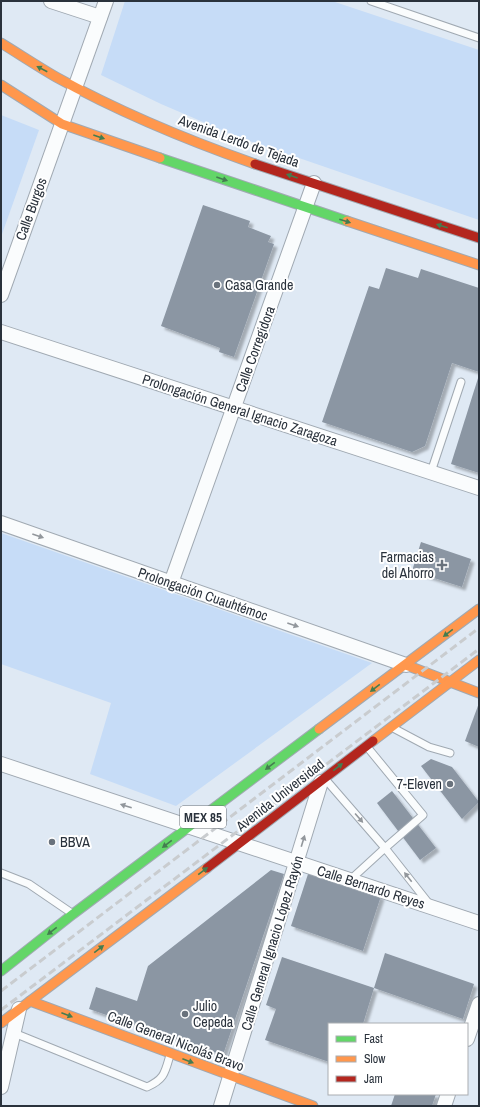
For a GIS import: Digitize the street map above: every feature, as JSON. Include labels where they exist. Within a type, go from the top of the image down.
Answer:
[{"type":"main road","name":"Avenida Lerdo de Tejada","points":[[1,43],[33,64],[76,88],[171,131],[314,183],[479,238]]},
{"type":"main road","points":[[1,85],[62,124],[306,208],[479,265]]},
{"type":"main road","name":"Avenida Universidad","points":[[1,971],[73,914],[479,609]]},
{"type":"main road","name":"Avenida Universidad","points":[[1,1023],[241,843],[479,660]]},
{"type":"main road","points":[[406,665],[479,693]]},
{"type":"main road","name":"Calle General Nicolás Bravo","points":[[25,1005],[170,1054],[313,1106]]},
{"type":"street","points":[[52,1],[100,17]]},
{"type":"street","name":"Calle Burgos","points":[[1,295],[106,1]]},
{"type":"street","name":"Calle Corregidora","points":[[171,583],[314,183]]},
{"type":"street","name":"Prolongación General Ignacio Zaragoza","points":[[1,332],[479,488]]},
{"type":"street","name":"Prolongación Cuauhtémoc","points":[[1,523],[406,665]]},
{"type":"street","name":"Calle Bernardo Reyes","points":[[1,764],[479,923]]},
{"type":"street","name":"Calle General Ignacio López Rayón","points":[[221,1106],[323,779]]},
{"type":"street","points":[[468,1036],[479,1004]]},
{"type":"street","points":[[1,1087],[14,1033],[25,1005]]},
{"type":"street","points":[[444,1106],[448,1095]]},
{"type":"lane","points":[[371,1],[479,38]]},
{"type":"lane","points":[[431,472],[461,382]]},
{"type":"lane","points":[[391,727],[429,747],[450,753]]},
{"type":"lane","points":[[350,880],[423,815],[366,746]]},
{"type":"lane","points":[[323,779],[385,848],[431,907]]},
{"type":"lane","points":[[1,872],[29,884],[73,914]]},
{"type":"lane","points":[[14,1033],[147,1087],[158,1082],[164,1075],[170,1054]]},
{"type":"shaded area","points":[[125,1],[332,1],[479,50],[479,220],[238,137],[161,104],[101,75]]},
{"type":"shaded area","points":[[1,115],[39,130],[1,237]]},
{"type":"shaded area","points":[[1,533],[372,663],[176,806],[90,774],[111,703],[1,664]]},
{"type":"building","name":"Casa Grande","points":[[203,205],[250,221],[248,227],[271,236],[268,242],[274,244],[234,357],[219,352],[220,348],[161,326]]},
{"type":"building","points":[[386,268],[418,278],[421,269],[479,288],[479,372],[452,363],[425,446],[412,452],[322,422],[369,286],[379,289]]},
{"type":"building","points":[[479,375],[479,473],[451,464]]},
{"type":"building","name":"Farmacias del Ahorro","points":[[421,542],[471,559],[462,587],[412,571]]},
{"type":"building","points":[[479,703],[479,747],[465,741]]},
{"type":"building","name":"7-Eleven","points":[[431,759],[452,767],[479,802],[462,819],[421,766]]},
{"type":"building","points":[[392,791],[436,848],[420,860],[377,803]]},
{"type":"building","points":[[271,870],[284,874],[223,1055],[89,1009],[96,987],[137,1001],[148,966]]},
{"type":"building","points":[[309,871],[381,896],[363,951],[291,926]]},
{"type":"building","points":[[385,953],[474,984],[463,1019],[374,988]]},
{"type":"building","points":[[282,957],[374,988],[363,1023],[328,1023],[328,1062],[265,1040],[276,1009],[266,1005]]},
{"type":"building","points":[[395,1095],[436,1095],[432,1106],[391,1106]]},
{"type":"railway","points":[[1,991],[479,628]]},
{"type":"railway","points":[[1,1010],[479,649]]},
{"type":"traffic: fast","points":[[160,158],[347,221]]},
{"type":"traffic: fast","points":[[1,971],[73,914],[319,729]]},
{"type":"traffic: slow","points":[[1,43],[56,77],[129,114],[255,164]]},
{"type":"traffic: slow","points":[[1,85],[62,124],[160,158]]},
{"type":"traffic: slow","points":[[347,221],[479,265]]},
{"type":"traffic: slow","points":[[319,729],[479,609]]},
{"type":"traffic: slow","points":[[373,741],[479,660]]},
{"type":"traffic: slow","points":[[406,665],[479,693]]},
{"type":"traffic: slow","points":[[1,1023],[207,868]]},
{"type":"traffic: slow","points":[[30,1001],[313,1106]]},
{"type":"traffic: jam","points":[[255,164],[479,238]]},
{"type":"traffic: jam","points":[[207,868],[373,741]]},
{"type":"place","name":"Casa Grande","points":[[217,285]]},
{"type":"place","name":"Farmacias del Ahorro","points":[[442,565]]},
{"type":"place","name":"7-Eleven","points":[[450,784]]},
{"type":"place","name":"BBVA","points":[[52,842]]},
{"type":"place","name":"Julio Cepeda","points":[[185,1014]]}]
